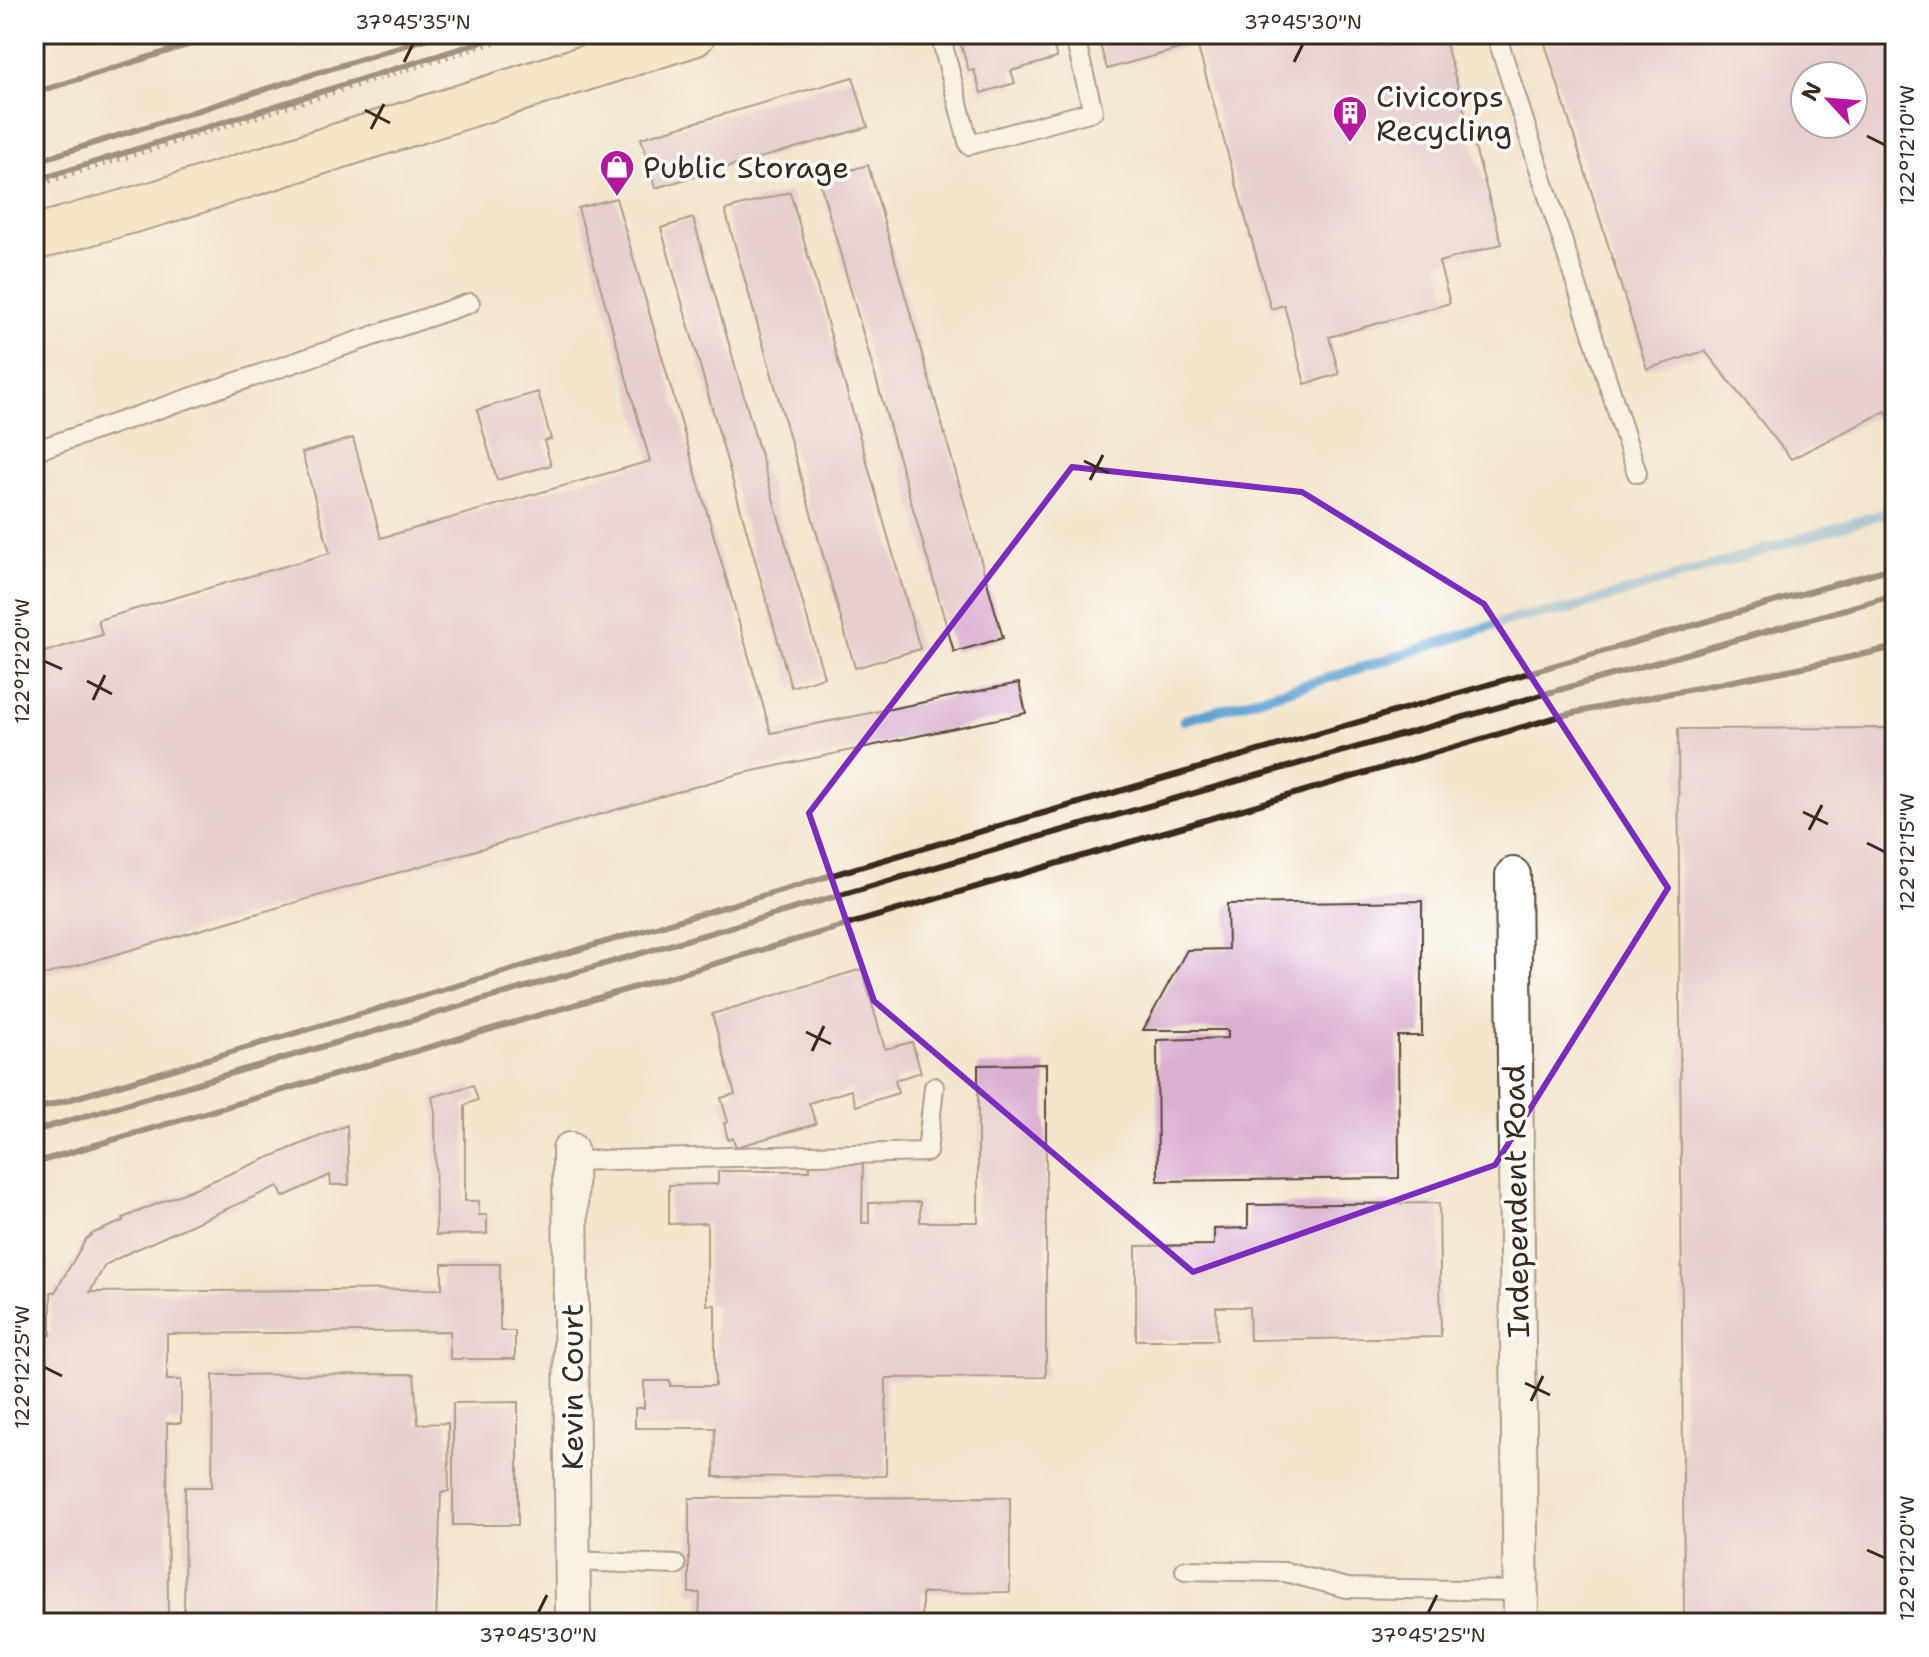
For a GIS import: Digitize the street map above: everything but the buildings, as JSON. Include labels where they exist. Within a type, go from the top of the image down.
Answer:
[{"type":"main road","points":[[34,238],[161,202],[693,34]]},
{"type":"street","name":"Independent Road","points":[[1513,875],[1521,1607]]},
{"type":"street","name":"Kevin Court","points":[[570,1156],[573,1623]]},
{"type":"lane","points":[[940,34],[969,145],[1093,111],[1074,34]]},
{"type":"lane","points":[[1496,34],[1637,473]]},
{"type":"lane","points":[[34,451],[470,303]]},
{"type":"lane","points":[[570,1156],[927,1152],[934,1087]]},
{"type":"lane","points":[[573,1561],[676,1565]]},
{"type":"lane","points":[[1185,1570],[1285,1572],[1347,1588],[1521,1607]]},
{"type":"path","points":[[34,186],[521,34]]},
{"type":"highlighted area","points":[[1072,467],[1302,492],[1484,604],[1668,888],[1495,1165],[1193,1272],[874,1001],[809,813]]},
{"type":"waterway","points":[[1184,720],[1516,618],[1571,609],[1895,510]]},
{"type":"railway","points":[[34,93],[223,34]]},
{"type":"railway","points":[[34,162],[441,34]]},
{"type":"railway","points":[[34,181],[507,34]]},
{"type":"railway","points":[[34,1110],[1895,567]]},
{"type":"railway","points":[[34,1131],[1025,841],[1895,595]]},
{"type":"railway","points":[[34,1163],[1564,715],[1895,647]]},
{"type":"place","name":"Civicorps Recycling","points":[[1350,144]]},
{"type":"place","name":"Public Storage","points":[[617,198]]}]
